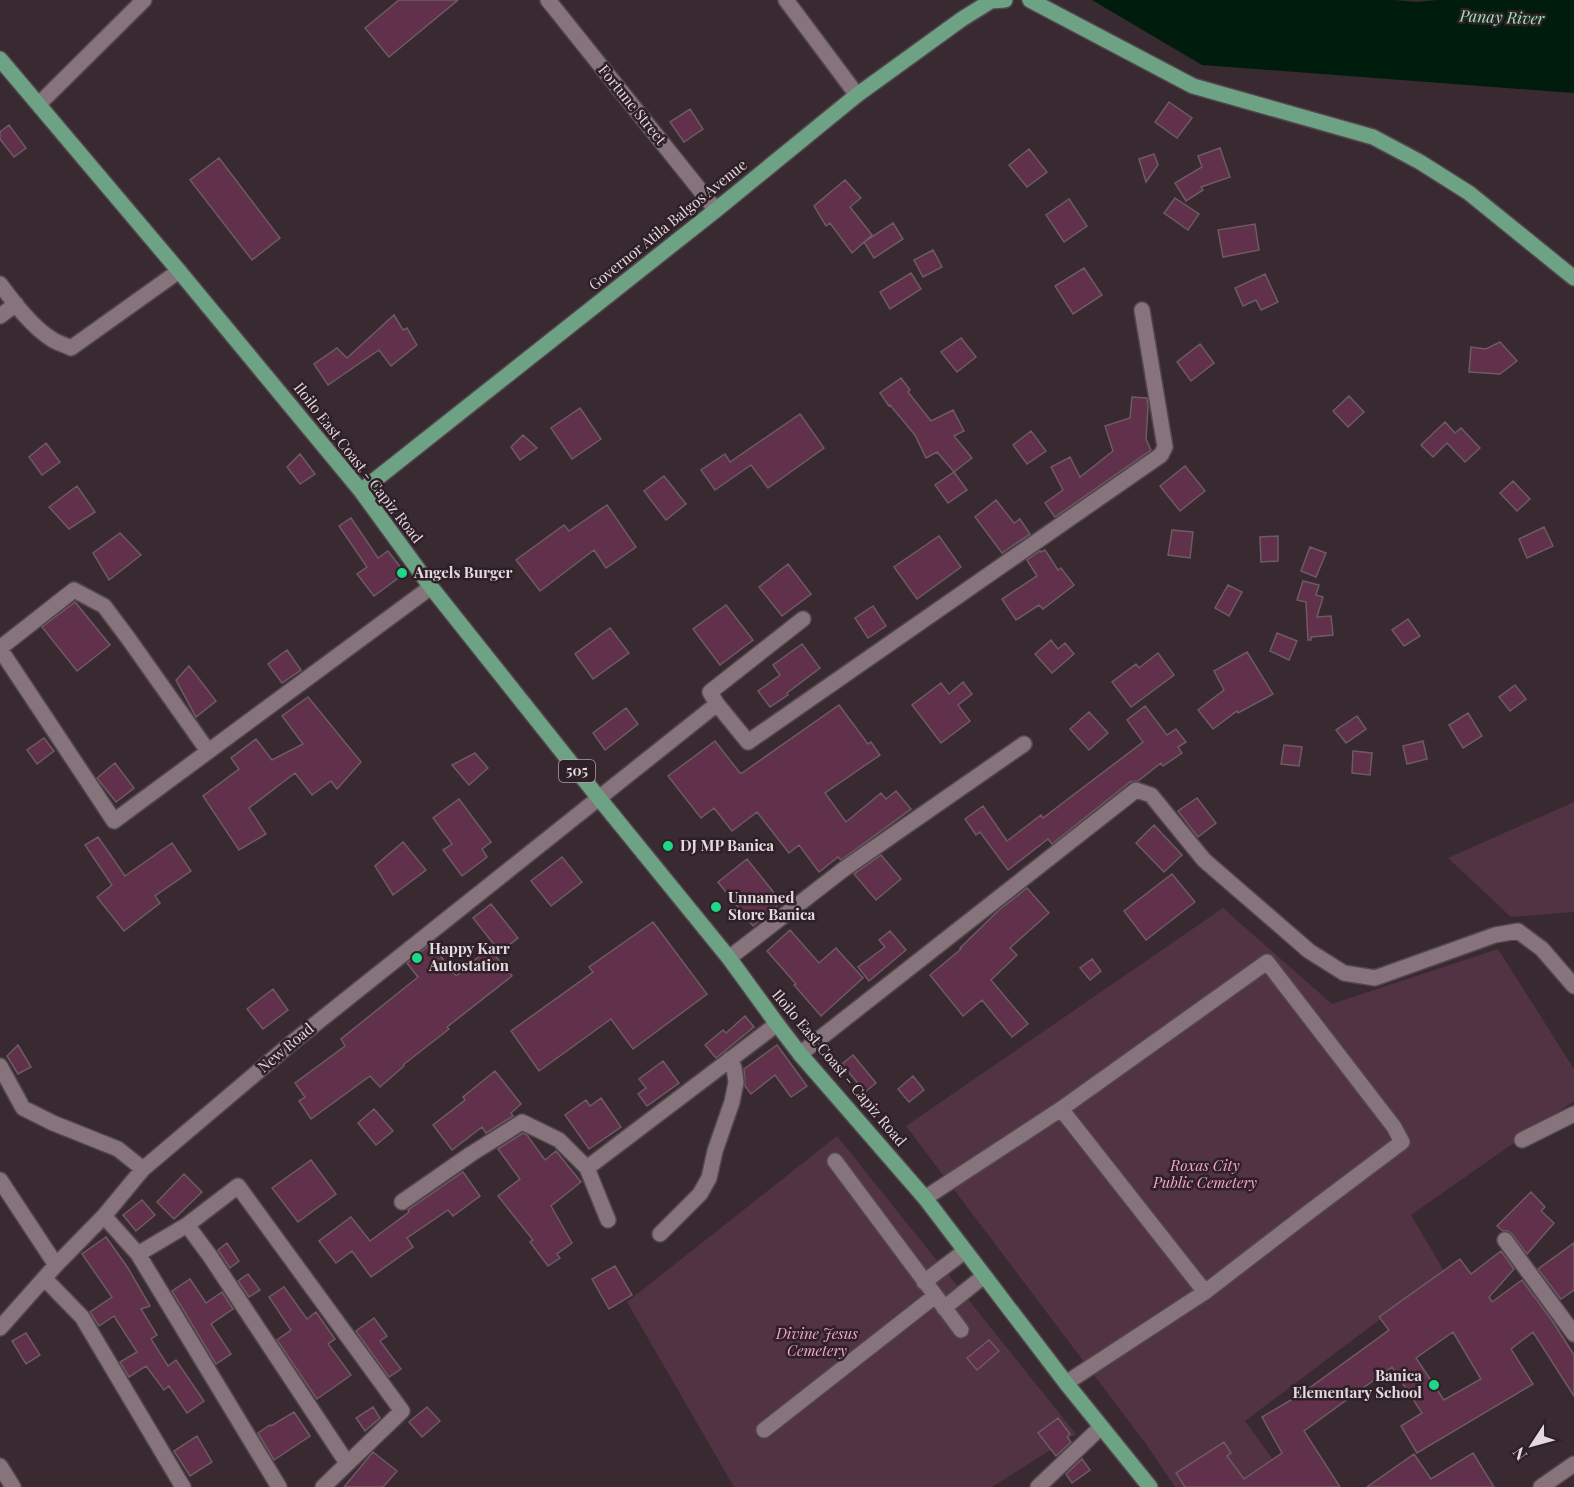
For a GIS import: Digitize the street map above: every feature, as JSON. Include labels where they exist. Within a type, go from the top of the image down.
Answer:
[{"type":"main road","name":"Governor Atila Balgos Avenue","points":[[361,491],[716,210],[857,95],[962,19],[991,1],[1005,0]]},
{"type":"main road","points":[[1030,0],[1193,86],[1373,137],[1420,162],[1469,193],[1574,278]]},
{"type":"main road","name":"Iloilo East Coast - Capiz Road","points":[[0,59],[361,491],[431,587],[729,958],[800,1054],[926,1198],[1066,1383],[1150,1487]]},
{"type":"street","points":[[39,104],[144,0]]},
{"type":"street","name":"Fortune Street","points":[[548,0],[716,210]]},
{"type":"street","points":[[786,0],[857,95]]},
{"type":"street","points":[[0,284],[15,304],[48,336],[71,348],[179,271]]},
{"type":"street","points":[[0,316],[15,304]]},
{"type":"street","points":[[803,619],[710,692],[748,742],[1161,455],[1165,447],[1142,310]]},
{"type":"street","points":[[208,751],[104,606],[75,590],[0,649],[114,820],[208,751],[431,587]]},
{"type":"street","name":"New Road","points":[[1,1324],[104,1216],[143,1169],[294,1041],[717,704]]},
{"type":"street","points":[[729,958],[844,869],[1024,744]]},
{"type":"street","points":[[800,1054],[1136,790],[1151,795],[1204,860],[1309,951],[1344,974],[1376,978],[1495,935],[1518,931],[1542,949],[1574,986]]},
{"type":"street","points":[[926,1198],[1061,1109],[1267,962],[1395,1127],[1402,1143],[1205,1292],[1066,1383]]},
{"type":"street","points":[[587,1168],[777,1024]]},
{"type":"street","points":[[660,1234],[700,1194],[709,1178],[736,1082],[730,1059]]},
{"type":"street","points":[[0,1066],[23,1108],[53,1123],[118,1149],[143,1169]]},
{"type":"street","points":[[1061,1109],[1205,1292]]},
{"type":"street","points":[[1522,1140],[1574,1114]]},
{"type":"street","points":[[402,1202],[522,1122],[559,1140],[587,1168],[608,1220]]},
{"type":"street","points":[[835,1161],[961,1330]]},
{"type":"street","points":[[0,1180],[56,1266]]},
{"type":"street","points":[[138,1254],[187,1225],[238,1186],[402,1411],[323,1487]]},
{"type":"street","points":[[104,1216],[138,1254],[279,1487]]},
{"type":"street","points":[[187,1225],[347,1463]]},
{"type":"street","points":[[1505,1240],[1574,1334]]},
{"type":"street","points":[[924,1282],[965,1251]]},
{"type":"street","points":[[764,1430],[940,1302],[984,1276]]},
{"type":"street","points":[[45,1279],[82,1317],[183,1487]]},
{"type":"street","points":[[1038,1487],[1101,1427]]},
{"type":"street","points":[[1541,1487],[1574,1464]]},
{"type":"street","points":[[0,1466],[14,1487]]},
{"type":"green space","points":[[1574,802],[1574,912],[1511,917],[1448,858]]},
{"type":"green space","name":"Roxas City Public Cemetery","points":[[1223,908],[1332,1004],[1498,949],[1574,1069],[1574,1101],[1411,1215],[1444,1271],[1245,1421],[1293,1487],[1175,1487],[1146,1444],[906,1126]]},
{"type":"green space","name":"Divine Jesus Cemetery","points":[[837,1136],[1076,1434],[992,1487],[734,1487],[627,1302]]},
{"type":"water","name":"Panay River","points":[[1092,0],[1394,0],[1417,2],[1574,0],[1574,93],[1202,65]]},
{"type":"building","points":[[399,0],[458,0],[389,57],[365,28]]},
{"type":"building","points":[[1169,102],[1192,118],[1177,138],[1155,122]]},
{"type":"building","points":[[690,109],[703,129],[684,142],[670,122]]},
{"type":"building","points":[[9,125],[26,148],[14,157],[0,139],[0,132]]},
{"type":"building","points":[[1220,148],[1230,177],[1201,187],[1203,190],[1186,201],[1175,183],[1202,167],[1198,156]]},
{"type":"building","points":[[1029,149],[1047,172],[1027,187],[1009,165]]},
{"type":"building","points":[[1154,154],[1158,165],[1146,182],[1139,159]]},
{"type":"building","points":[[219,158],[280,238],[252,260],[190,180]]},
{"type":"building","points":[[845,180],[861,198],[850,207],[872,235],[852,253],[830,223],[826,226],[814,206]]},
{"type":"building","points":[[1175,198],[1199,214],[1188,230],[1164,213]]},
{"type":"building","points":[[1069,199],[1087,226],[1064,242],[1046,215]]},
{"type":"building","points":[[893,223],[903,239],[874,258],[864,242]]},
{"type":"building","points":[[1255,224],[1259,250],[1223,257],[1218,230]]},
{"type":"building","points":[[933,250],[942,267],[923,277],[914,260]]},
{"type":"building","points":[[1084,268],[1102,295],[1073,314],[1055,286]]},
{"type":"building","points":[[911,273],[921,289],[890,309],[880,292]]},
{"type":"building","points":[[1265,274],[1278,302],[1261,310],[1256,300],[1243,306],[1235,288]]},
{"type":"building","points":[[394,315],[403,330],[407,328],[417,345],[391,366],[379,350],[328,385],[314,364],[337,348],[347,358]]},
{"type":"building","points":[[961,338],[976,357],[957,372],[941,352]]},
{"type":"building","points":[[1500,342],[1517,361],[1500,374],[1469,372],[1471,347],[1486,349]]},
{"type":"building","points":[[1200,344],[1214,363],[1191,381],[1177,362]]},
{"type":"building","points":[[901,378],[910,390],[908,392],[931,421],[953,410],[964,431],[954,436],[972,458],[954,472],[937,452],[926,458],[915,435],[880,393]]},
{"type":"building","points":[[1349,396],[1364,412],[1348,427],[1333,411]]},
{"type":"building","points":[[1132,397],[1147,398],[1146,439],[1151,450],[1055,517],[1045,503],[1063,490],[1051,467],[1070,457],[1080,477],[1113,451],[1105,426],[1130,418]]},
{"type":"building","points":[[580,408],[601,439],[572,459],[551,428]]},
{"type":"building","points":[[800,414],[824,448],[768,488],[751,465],[715,490],[701,470],[725,454],[730,462]]},
{"type":"building","points":[[1445,422],[1455,433],[1461,428],[1480,448],[1465,462],[1447,443],[1433,457],[1421,445]]},
{"type":"building","points":[[1031,431],[1046,451],[1027,464],[1013,445]]},
{"type":"building","points":[[523,435],[537,448],[520,460],[511,447]]},
{"type":"building","points":[[46,443],[60,462],[42,475],[29,457]]},
{"type":"building","points":[[300,454],[315,474],[300,484],[287,467]]},
{"type":"building","points":[[1185,466],[1205,491],[1180,511],[1160,486]]},
{"type":"building","points":[[954,472],[967,490],[948,503],[935,485]]},
{"type":"building","points":[[664,476],[686,504],[666,520],[644,491]]},
{"type":"building","points":[[1513,481],[1530,499],[1517,511],[1500,493]]},
{"type":"building","points":[[77,486],[95,512],[69,529],[49,507]]},
{"type":"building","points":[[996,500],[1014,523],[1020,519],[1030,534],[1002,553],[975,517]]},
{"type":"building","points":[[607,505],[636,547],[606,568],[594,550],[540,591],[516,560],[564,525],[569,531]]},
{"type":"building","points":[[351,518],[378,558],[388,551],[405,573],[374,596],[357,574],[367,567],[339,526]]},
{"type":"building","points":[[1544,527],[1553,546],[1527,558],[1519,539]]},
{"type":"building","points":[[1172,530],[1193,532],[1190,558],[1168,555]]},
{"type":"building","points":[[120,533],[141,555],[109,580],[93,553]]},
{"type":"building","points":[[939,536],[961,567],[917,599],[894,567]]},
{"type":"building","points":[[1278,536],[1278,561],[1261,562],[1260,537]]},
{"type":"building","points":[[1310,547],[1326,553],[1316,577],[1301,571]]},
{"type":"building","points":[[1045,550],[1058,570],[1061,568],[1074,585],[1043,609],[1039,605],[1016,620],[1002,599],[1037,576],[1027,560]]},
{"type":"building","points":[[788,564],[811,594],[782,616],[759,587]]},
{"type":"building","points":[[1303,581],[1319,585],[1316,595],[1323,597],[1317,617],[1331,616],[1333,635],[1311,637],[1311,640],[1308,640],[1306,602],[1297,600]]},
{"type":"building","points":[[1228,585],[1242,592],[1229,616],[1215,608]]},
{"type":"building","points":[[75,602],[110,645],[77,671],[42,627]]},
{"type":"building","points":[[726,605],[753,640],[720,665],[693,629]]},
{"type":"building","points":[[873,606],[886,626],[868,638],[855,618]]},
{"type":"building","points":[[1408,619],[1420,636],[1404,646],[1392,630]]},
{"type":"building","points":[[610,628],[629,653],[593,679],[575,654]]},
{"type":"building","points":[[1277,633],[1297,641],[1289,660],[1270,651]]},
{"type":"building","points":[[1051,640],[1058,649],[1065,643],[1074,654],[1052,673],[1035,654]]},
{"type":"building","points":[[802,644],[820,668],[770,707],[758,691],[780,675],[773,665]]},
{"type":"building","points":[[287,650],[301,670],[282,683],[268,664]]},
{"type":"building","points":[[1247,652],[1273,694],[1238,713],[1237,711],[1213,729],[1198,710],[1224,690],[1214,671]]},
{"type":"building","points":[[1158,653],[1174,675],[1131,707],[1112,682],[1136,664],[1139,668]]},
{"type":"building","points":[[189,666],[216,701],[196,717],[176,680]]},
{"type":"building","points":[[963,682],[972,694],[958,705],[970,721],[941,743],[912,705],[941,683],[949,694]]},
{"type":"building","points":[[1515,685],[1526,699],[1510,711],[1499,697]]},
{"type":"building","points":[[308,697],[361,762],[337,789],[331,781],[312,795],[295,773],[249,808],[266,834],[239,850],[203,796],[239,769],[231,758],[256,739],[272,760],[303,744],[282,716]]},
{"type":"building","points":[[839,705],[868,744],[871,742],[880,755],[825,793],[846,822],[881,793],[886,799],[896,791],[911,809],[841,860],[838,857],[819,872],[799,845],[789,853],[757,812],[732,831],[714,808],[701,818],[668,776],[715,741],[742,773]]},
{"type":"building","points":[[1145,706],[1167,735],[1176,729],[1186,742],[1178,747],[1182,753],[1163,766],[1161,763],[1138,781],[1130,782],[1052,844],[1048,839],[1008,870],[980,832],[976,835],[965,819],[983,806],[1007,841],[1041,815],[1043,818],[1143,742],[1127,720]]},
{"type":"building","points":[[626,708],[638,724],[605,750],[593,733]]},
{"type":"building","points":[[1089,712],[1108,733],[1089,750],[1070,729]]},
{"type":"building","points":[[1468,713],[1482,736],[1463,748],[1449,725]]},
{"type":"building","points":[[1357,716],[1366,729],[1346,743],[1336,730]]},
{"type":"building","points":[[44,738],[54,751],[37,764],[27,750]]},
{"type":"building","points":[[1423,741],[1427,759],[1407,764],[1403,746]]},
{"type":"building","points":[[1284,745],[1302,747],[1299,766],[1281,764]]},
{"type":"building","points":[[1353,751],[1372,753],[1370,775],[1352,773]]},
{"type":"building","points":[[475,753],[488,768],[469,785],[452,765]]},
{"type":"building","points":[[115,763],[134,788],[116,802],[97,778]]},
{"type":"building","points":[[1197,798],[1216,823],[1198,837],[1178,811]]},
{"type":"building","points":[[459,799],[491,842],[482,849],[487,857],[462,876],[443,850],[452,844],[433,818]]},
{"type":"building","points":[[1154,825],[1182,855],[1164,872],[1136,843]]},
{"type":"building","points":[[98,837],[125,876],[172,843],[191,871],[155,896],[160,903],[124,931],[97,897],[112,885],[85,845]]},
{"type":"building","points":[[403,842],[426,870],[393,895],[375,866]]},
{"type":"building","points":[[881,855],[901,879],[876,900],[854,874]]},
{"type":"building","points":[[562,857],[582,882],[551,906],[531,881]]},
{"type":"building","points":[[747,859],[779,899],[779,904],[753,926],[718,882]]},
{"type":"building","points":[[1172,874],[1195,902],[1146,940],[1124,911]]},
{"type":"building","points":[[1027,888],[1049,913],[1010,948],[1017,955],[991,980],[1028,1024],[1012,1037],[982,1000],[963,1016],[930,975],[961,949],[998,911]]},
{"type":"building","points":[[491,904],[518,938],[500,952],[473,918]]},
{"type":"building","points":[[653,922],[707,994],[633,1049],[611,1019],[539,1071],[511,1031],[593,972],[589,967]]},
{"type":"building","points":[[790,930],[819,963],[836,948],[863,978],[821,1016],[767,951]]},
{"type":"building","points":[[890,931],[906,950],[869,981],[858,967],[885,947],[879,940]]},
{"type":"building","points":[[431,944],[456,976],[489,948],[512,976],[447,1027],[449,1029],[403,1065],[380,1087],[370,1076],[311,1119],[299,1101],[305,1097],[295,1083],[345,1046],[341,1039],[418,977],[407,963]]},
{"type":"building","points":[[1092,959],[1101,971],[1090,980],[1080,968]]},
{"type":"building","points":[[273,989],[288,1010],[263,1029],[247,1009]]},
{"type":"building","points":[[745,1016],[754,1027],[716,1058],[705,1045],[723,1030],[726,1033]]},
{"type":"building","points":[[18,1045],[31,1067],[18,1074],[7,1056]]},
{"type":"building","points":[[777,1045],[807,1086],[791,1097],[775,1075],[751,1094],[745,1086],[744,1069]]},
{"type":"building","points":[[853,1055],[876,1083],[865,1092],[842,1064]]},
{"type":"building","points":[[663,1061],[679,1083],[647,1106],[638,1094],[646,1088],[639,1079]]},
{"type":"building","points":[[495,1071],[521,1104],[511,1113],[513,1116],[486,1133],[482,1127],[452,1150],[433,1125],[465,1100],[463,1097]]},
{"type":"building","points":[[913,1076],[924,1090],[909,1102],[898,1089]]},
{"type":"building","points":[[601,1098],[621,1127],[589,1149],[565,1115],[586,1100],[590,1106]]},
{"type":"building","points":[[374,1109],[393,1131],[376,1145],[358,1123]]},
{"type":"building","points":[[523,1133],[527,1135],[545,1160],[556,1151],[581,1182],[551,1206],[572,1243],[557,1254],[560,1258],[548,1266],[530,1242],[533,1240],[498,1196],[520,1179],[498,1149]]},
{"type":"building","points":[[311,1160],[336,1194],[298,1222],[272,1188]]},
{"type":"building","points":[[463,1172],[480,1196],[453,1216],[448,1210],[407,1238],[413,1247],[371,1277],[352,1251],[336,1263],[319,1241],[351,1217],[370,1241],[409,1212],[408,1210]]},
{"type":"building","points":[[184,1174],[202,1192],[174,1219],[157,1202]]},
{"type":"building","points":[[1531,1192],[1545,1207],[1541,1211],[1554,1223],[1527,1254],[1512,1234],[1497,1226]]},
{"type":"building","points":[[142,1200],[155,1215],[136,1231],[123,1215]]},
{"type":"building","points":[[106,1237],[128,1268],[150,1306],[141,1309],[157,1335],[151,1339],[168,1366],[176,1360],[204,1401],[187,1413],[169,1386],[164,1390],[146,1366],[129,1377],[120,1362],[137,1352],[114,1316],[99,1326],[90,1312],[112,1297],[82,1254]]},
{"type":"building","points":[[227,1243],[239,1261],[230,1268],[218,1250]]},
{"type":"building","points":[[1574,1243],[1574,1290],[1561,1299],[1538,1269]]},
{"type":"building","points":[[1501,1251],[1514,1269],[1489,1297],[1492,1302],[1522,1280],[1574,1355],[1574,1396],[1533,1332],[1511,1349],[1533,1384],[1417,1453],[1401,1426],[1422,1413],[1392,1367],[1304,1431],[1340,1487],[1185,1487],[1176,1473],[1224,1442],[1231,1453],[1227,1456],[1244,1479],[1282,1453],[1262,1417],[1301,1394],[1389,1330],[1379,1317],[1460,1259],[1471,1274]],"holes":[[[1453,1332],[1481,1379],[1444,1400],[1416,1358]]]},
{"type":"building","points":[[615,1266],[632,1295],[609,1309],[592,1279]]},
{"type":"building","points":[[248,1274],[260,1290],[249,1297],[238,1281]]},
{"type":"building","points":[[190,1279],[206,1303],[222,1292],[233,1309],[211,1324],[231,1354],[216,1364],[172,1291]]},
{"type":"building","points":[[284,1287],[307,1319],[316,1312],[335,1339],[328,1344],[351,1375],[317,1399],[277,1340],[291,1330],[269,1297]]},
{"type":"building","points":[[374,1318],[387,1336],[380,1341],[401,1369],[389,1377],[356,1331]]},
{"type":"building","points":[[26,1333],[40,1355],[26,1364],[12,1341]]},
{"type":"building","points":[[989,1340],[999,1351],[977,1370],[967,1358]]},
{"type":"building","points":[[373,1407],[380,1418],[365,1431],[356,1418]]},
{"type":"building","points":[[427,1407],[440,1421],[422,1437],[409,1422]]},
{"type":"building","points":[[294,1412],[310,1436],[274,1460],[258,1433]]},
{"type":"building","points":[[1058,1418],[1070,1434],[1067,1437],[1071,1442],[1056,1456],[1038,1433]]},
{"type":"building","points":[[197,1436],[212,1462],[190,1476],[174,1451]]},
{"type":"building","points":[[373,1452],[397,1471],[383,1487],[344,1487]]},
{"type":"building","points":[[1473,1453],[1494,1487],[1367,1487],[1414,1454],[1431,1479]]},
{"type":"building","points":[[1082,1459],[1090,1470],[1072,1483],[1066,1474]]},
{"type":"place","name":"Angels Burger","points":[[402,573]]},
{"type":"place","name":"DJ MP Banica","points":[[668,846]]},
{"type":"place","name":"Unnamed Store Banica","points":[[716,907]]},
{"type":"place","name":"Happy Karr Autostation","points":[[417,958]]},
{"type":"place","name":"Banica Elementary School","points":[[1434,1385]]}]
